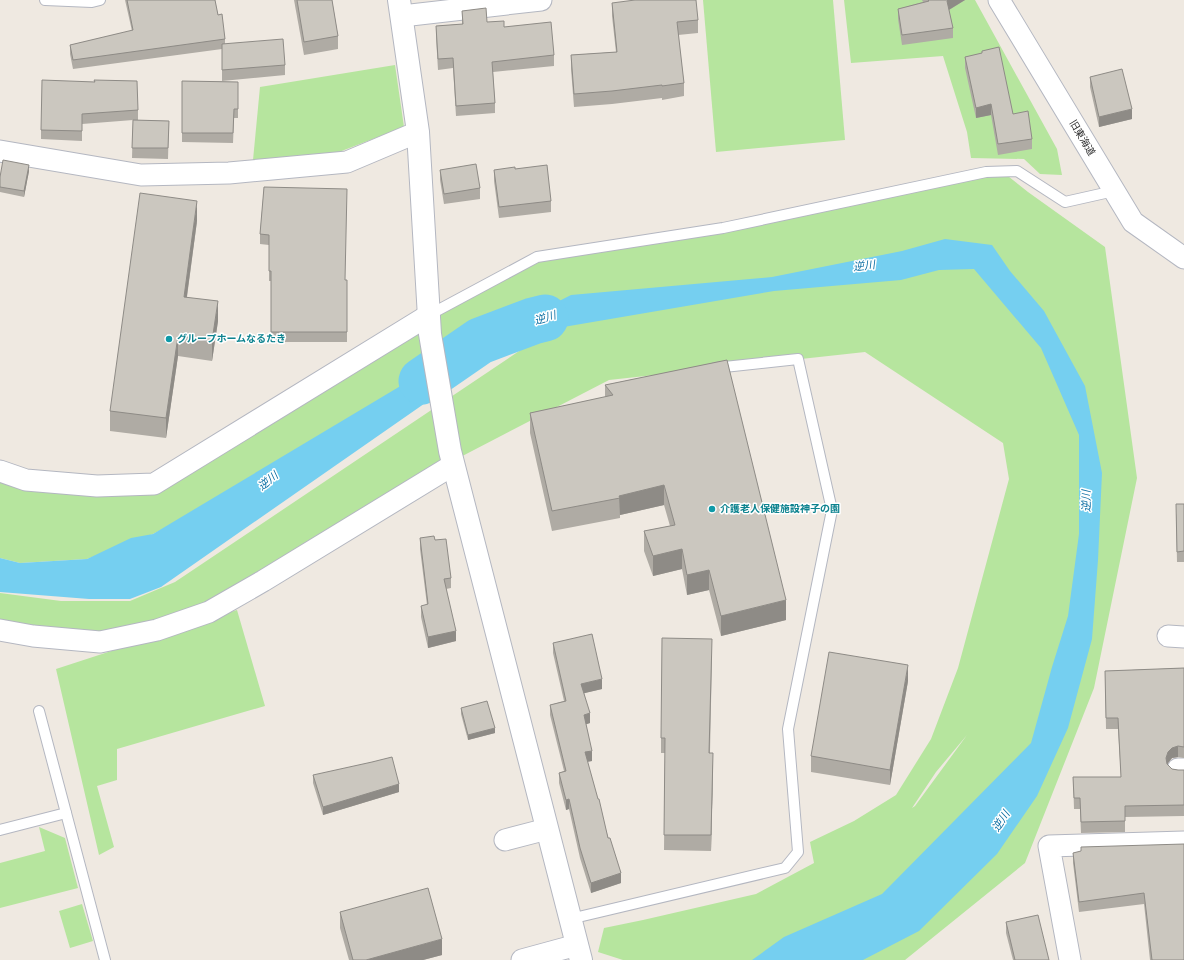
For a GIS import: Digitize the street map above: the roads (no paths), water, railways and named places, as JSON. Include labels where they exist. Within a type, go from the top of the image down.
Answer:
[{"type":"street","points":[[522,960],[579,953],[452,458],[430,324],[418,132],[401,8],[541,0]]},
{"type":"street","name":"旧東海道","points":[[999,0],[1133,222],[1184,258]]},
{"type":"street","points":[[0,151],[141,175],[229,173],[347,162],[418,132]]},
{"type":"street","points":[[0,471],[26,480],[97,486],[154,484],[430,324]]},
{"type":"street","points":[[0,630],[32,636],[100,642],[157,630],[209,612],[263,581],[452,458]]},
{"type":"street","points":[[505,840],[547,829]]},
{"type":"street","points":[[1070,960],[1049,846],[1184,842]]},
{"type":"lane","points":[[45,0],[92,2],[100,0]]},
{"type":"lane","points":[[430,324],[537,258],[723,228],[986,172],[1017,171],[1065,202],[1114,191]]},
{"type":"lane","points":[[570,919],[785,868],[798,852],[788,729],[832,510],[798,359],[706,369]]},
{"type":"lane","points":[[39,711],[105,960]]},
{"type":"lane","points":[[0,830],[66,813]]},
{"type":"water","points":[[945,239],[992,245],[1010,271],[1044,311],[1085,386],[1102,473],[1098,560],[1092,639],[1068,728],[1037,796],[997,854],[919,931],[863,960],[752,960],[784,937],[882,894],[1031,743],[1068,616],[1079,534],[1079,435],[1041,348],[974,269],[939,270],[901,280],[774,291],[540,331],[454,383],[161,587],[130,599],[89,599],[0,592],[0,558],[20,563],[87,559],[131,538],[153,534],[449,357],[571,295],[772,277],[902,251]]},
{"type":"waterway","name":"逆川","points":[[422,381],[480,341],[545,318]]},
{"type":"place","name":"グループホームなるたき","points":[[169,339]]},
{"type":"place","name":"介護老人保健施設神子の園","points":[[712,509]]}]
